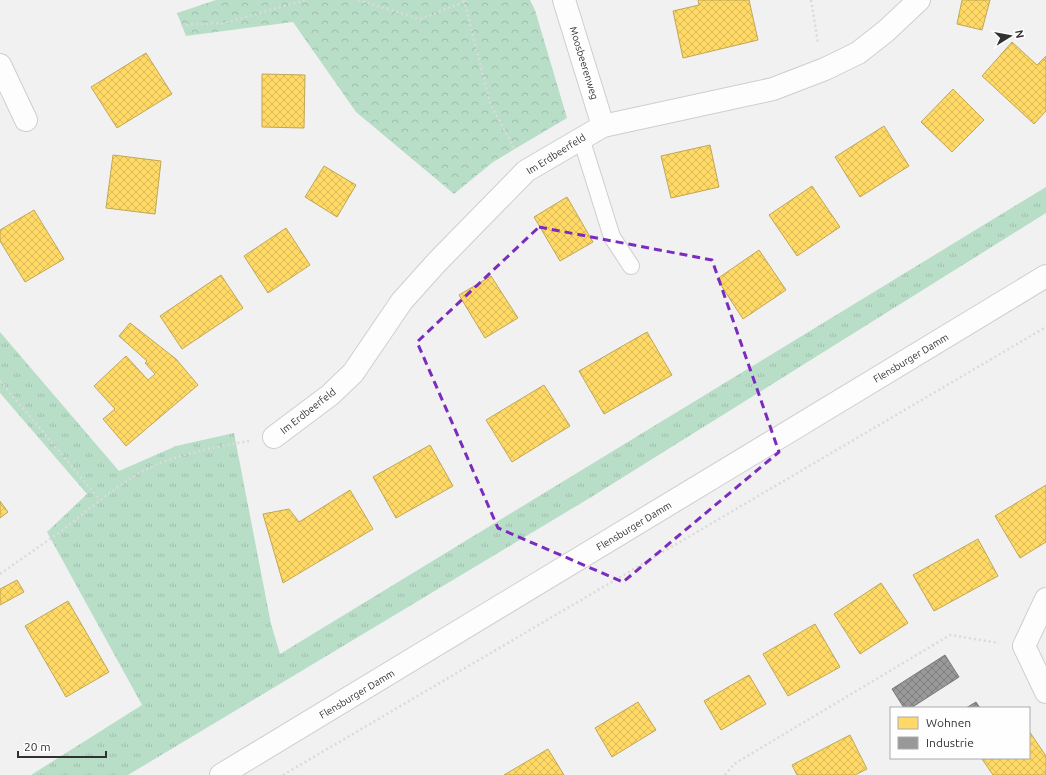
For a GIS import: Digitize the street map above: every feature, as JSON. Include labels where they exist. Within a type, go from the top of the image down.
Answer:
[{"type":"street","name":"Moosbeerenweg","points":[[564,0],[603,126]]},
{"type":"street","name":"Im Erdbeerfeld","points":[[274,437],[330,395],[353,373],[402,301],[437,262],[526,171],[603,126],[773,89],[825,69],[858,53],[886,31],[919,0]]},
{"type":"street","points":[[0,65],[26,120]]},
{"type":"street","name":"Flensburger Damm","points":[[221,775],[1046,276]]},
{"type":"street","points":[[1046,599],[1024,646],[1046,692]]},
{"type":"lane","points":[[581,138],[612,237],[631,266]]},
{"type":"path","points":[[181,25],[224,23],[305,0]]},
{"type":"path","points":[[358,0],[420,19],[464,1],[490,103],[526,171]]},
{"type":"path","points":[[283,775],[1046,326]]},
{"type":"path","points":[[0,381],[100,500]]},
{"type":"path","points":[[0,574],[60,532],[100,500],[142,472],[174,459],[224,445],[274,437]]},
{"type":"path","points":[[725,775],[734,764],[950,635],[1024,646]]},
{"type":"highlighted area","points":[[539,227],[712,260],[779,452],[623,582],[498,528],[417,342]]},
{"type":"green space","points":[[216,0],[530,0],[535,10],[567,118],[493,162],[454,194],[356,112],[293,22],[186,36],[177,13]]},
{"type":"green space","points":[[1046,187],[1046,213],[593,496],[128,775],[31,775],[142,705],[47,532],[87,494],[0,393],[0,332],[119,471],[176,446],[234,433],[271,624],[280,654]]},
{"type":"building: Wohnen","points":[[698,0],[749,0],[758,40],[683,58],[673,11],[699,5]]},
{"type":"building: Wohnen","points":[[962,0],[990,0],[982,30],[957,24]]},
{"type":"building: Wohnen","points":[[1012,42],[1037,65],[1046,56],[1046,111],[1034,124],[982,76]]},
{"type":"building: Wohnen","points":[[146,53],[172,94],[117,128],[91,87]]},
{"type":"building: Wohnen","points":[[262,74],[305,75],[304,128],[262,127]]},
{"type":"building: Wohnen","points":[[953,89],[984,120],[952,152],[921,122]]},
{"type":"building: Wohnen","points":[[884,126],[909,166],[860,197],[835,157]]},
{"type":"building: Wohnen","points":[[710,145],[719,187],[671,198],[661,156]]},
{"type":"building: Wohnen","points":[[113,155],[161,161],[155,214],[106,208]]},
{"type":"building: Wohnen","points":[[324,166],[356,185],[337,217],[305,197]]},
{"type":"building: Wohnen","points":[[812,186],[840,227],[797,256],[769,215]]},
{"type":"building: Wohnen","points":[[567,197],[593,242],[560,261],[534,217]]},
{"type":"building: Wohnen","points":[[34,210],[64,259],[25,282],[0,241],[0,230]]},
{"type":"building: Wohnen","points":[[286,228],[310,265],[268,293],[244,256]]},
{"type":"building: Wohnen","points":[[759,250],[786,290],[743,319],[717,279]]},
{"type":"building: Wohnen","points":[[221,275],[243,308],[182,349],[160,316]]},
{"type":"building: Wohnen","points":[[491,276],[518,318],[485,338],[459,295]]},
{"type":"building: Wohnen","points":[[130,323],[176,359],[198,385],[126,446],[103,419],[115,409],[94,386],[126,356],[148,380],[155,374],[145,363],[147,361],[119,336]]},
{"type":"building: Wohnen","points":[[647,332],[672,375],[604,414],[579,371]]},
{"type":"building: Wohnen","points":[[544,385],[570,426],[512,462],[486,420]]},
{"type":"building: Wohnen","points":[[430,445],[453,486],[396,518],[373,477]]},
{"type":"building: Wohnen","points":[[1046,485],[1046,542],[1020,558],[995,516]]},
{"type":"building: Wohnen","points":[[350,490],[373,529],[283,583],[263,514],[289,509],[299,522]]},
{"type":"building: Wohnen","points":[[0,501],[8,512],[0,518]]},
{"type":"building: Wohnen","points":[[978,539],[998,576],[934,611],[913,575]]},
{"type":"building: Wohnen","points":[[17,580],[24,592],[0,605],[0,589]]},
{"type":"building: Wohnen","points":[[881,583],[908,623],[860,654],[834,614]]},
{"type":"building: Wohnen","points":[[68,601],[109,672],[66,697],[25,626]]},
{"type":"building: Wohnen","points":[[815,624],[840,667],[788,696],[763,654]]},
{"type":"building: Wohnen","points":[[749,675],[766,704],[721,730],[704,701]]},
{"type":"building: Wohnen","points":[[638,702],[656,730],[612,757],[595,728]]},
{"type":"building: Wohnen","points":[[1030,732],[1046,756],[1046,775],[993,775],[982,759],[1030,759]]},
{"type":"building: Wohnen","points":[[850,735],[867,769],[855,775],[797,775],[792,765]]},
{"type":"building: Wohnen","points":[[548,749],[564,775],[504,775]]},
{"type":"building: Industrie","points":[[945,655],[959,677],[913,707],[903,707],[892,689]]},
{"type":"building: Industrie","points":[[976,702],[979,707],[968,707]]}]
